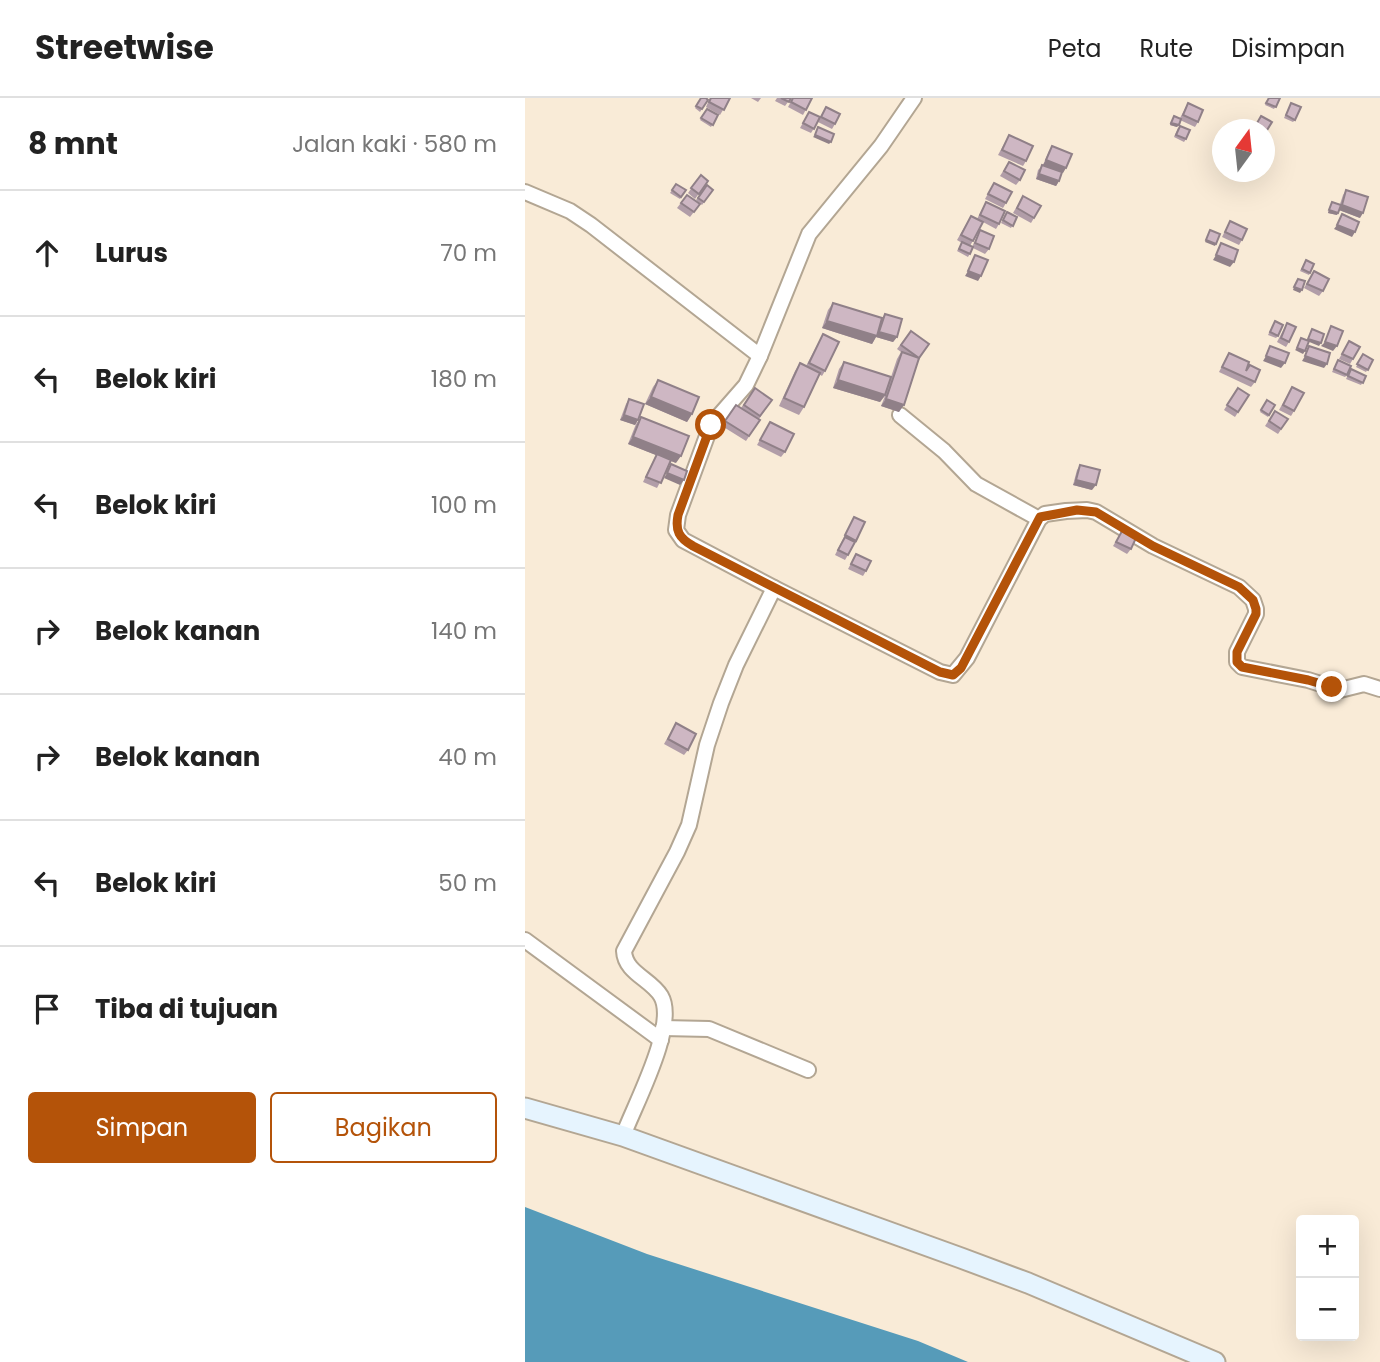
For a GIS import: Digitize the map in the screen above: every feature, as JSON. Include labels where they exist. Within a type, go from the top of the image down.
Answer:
[{"type":"main road","points":[[525,1108],[623,1136],[1028,1283],[1215,1362]]},
{"type":"street","points":[[914,98],[881,146],[809,234],[746,385],[711,425],[678,515],[676,530],[683,540],[940,672],[953,675],[967,658],[1038,519],[1045,514],[1087,510],[1096,512],[1153,546],[1239,587],[1253,600],[1256,614],[1237,652],[1237,662],[1242,667],[1308,680],[1340,690],[1364,684],[1380,689]]},
{"type":"street","points":[[525,192],[570,211],[591,225],[760,356]]},
{"type":"street","points":[[900,415],[944,451],[976,484],[1038,519]]},
{"type":"street","points":[[623,1136],[648,1076],[665,1016],[663,999],[650,983],[631,968],[624,951],[689,825],[707,746],[721,703],[773,588]]},
{"type":"street","points":[[525,940],[662,1034],[709,1029],[808,1070]]},
{"type":"water","points":[[525,1207],[647,1254],[918,1341],[968,1362],[525,1362]]},
{"type":"building","points":[[701,98],[708,100],[702,109],[696,106]]},
{"type":"building","points":[[711,98],[730,98],[724,110],[709,102]]},
{"type":"building","points":[[793,98],[812,98],[806,110],[791,102]]},
{"type":"building","points":[[1269,98],[1280,98],[1276,107],[1266,103]]},
{"type":"building","points":[[1188,103],[1203,110],[1198,122],[1183,115]]},
{"type":"building","points":[[1291,103],[1301,107],[1295,120],[1286,115]]},
{"type":"building","points":[[826,107],[840,114],[835,124],[821,117]]},
{"type":"building","points":[[707,109],[718,115],[713,125],[701,118]]},
{"type":"building","points":[[809,112],[820,117],[814,129],[803,123]]},
{"type":"building","points":[[1174,116],[1181,119],[1179,125],[1171,123]]},
{"type":"building","points":[[1180,126],[1190,130],[1186,139],[1176,135]]},
{"type":"building","points":[[818,127],[834,134],[831,142],[815,135]]},
{"type":"building","points":[[1009,135],[1033,146],[1026,161],[1002,150]]},
{"type":"building","points":[[1052,146],[1072,154],[1066,168],[1046,160]]},
{"type":"building","points":[[1009,162],[1025,170],[1020,180],[1004,171]]},
{"type":"building","points":[[1042,165],[1062,172],[1059,181],[1039,174]]},
{"type":"building","points":[[701,175],[708,181],[699,194],[691,188]]},
{"type":"building","points":[[994,183],[1012,192],[1006,203],[988,194]]},
{"type":"building","points":[[676,184],[686,190],[681,197],[672,190]]},
{"type":"building","points":[[707,185],[713,190],[704,202],[698,198]]},
{"type":"building","points":[[1346,190],[1368,197],[1363,213],[1342,205]]},
{"type":"building","points":[[687,195],[700,204],[694,212],[681,203]]},
{"type":"building","points":[[1023,196],[1041,206],[1034,218],[1017,208]]},
{"type":"building","points":[[986,202],[1005,211],[999,224],[980,215]]},
{"type":"building","points":[[1332,202],[1341,205],[1338,213],[1329,210]]},
{"type":"building","points":[[1007,212],[1017,217],[1013,226],[1003,220]]},
{"type":"building","points":[[1342,214],[1359,222],[1355,232],[1337,225]]},
{"type":"building","points":[[971,216],[983,222],[973,241],[961,235]]},
{"type":"building","points":[[1230,221],[1247,229],[1242,240],[1225,232]]},
{"type":"building","points":[[980,230],[994,236],[989,249],[975,243]]},
{"type":"building","points":[[1210,230],[1220,234],[1216,244],[1206,240]]},
{"type":"building","points":[[962,242],[973,247],[970,254],[959,249]]},
{"type":"building","points":[[1221,243],[1238,250],[1234,262],[1216,255]]},
{"type":"building","points":[[975,255],[988,260],[981,276],[968,271]]},
{"type":"building","points":[[1306,260],[1314,264],[1310,273],[1302,269]]},
{"type":"building","points":[[1314,271],[1329,279],[1323,291],[1307,284]]},
{"type":"building","points":[[1298,279],[1305,281],[1302,290],[1294,287]]},
{"type":"building","points":[[833,303],[882,318],[877,336],[827,321]]},
{"type":"building","points":[[885,314],[902,319],[897,337],[879,332]]},
{"type":"building","points":[[1275,321],[1283,325],[1278,336],[1270,332]]},
{"type":"building","points":[[1287,323],[1296,327],[1289,342],[1281,338]]},
{"type":"building","points":[[1331,326],[1343,331],[1337,346],[1325,342]]},
{"type":"building","points":[[1312,329],[1324,334],[1321,343],[1308,339]]},
{"type":"building","points":[[911,331],[929,344],[919,358],[901,345]]},
{"type":"building","points":[[823,334],[839,342],[825,371],[809,363]]},
{"type":"building","points":[[1301,338],[1309,341],[1305,351],[1297,348]]},
{"type":"building","points":[[1349,341],[1360,347],[1353,359],[1342,354]]},
{"type":"building","points":[[1270,346],[1289,353],[1285,363],[1266,356]]},
{"type":"building","points":[[1309,346],[1330,353],[1327,364],[1305,356]]},
{"type":"building","points":[[902,352],[919,358],[904,405],[886,399]]},
{"type":"building","points":[[1229,353],[1249,362],[1246,371],[1250,365],[1260,370],[1255,382],[1222,367]]},
{"type":"building","points":[[1363,354],[1373,360],[1368,370],[1357,364]]},
{"type":"building","points":[[1338,360],[1351,366],[1347,375],[1334,369]]},
{"type":"building","points":[[844,362],[891,377],[885,395],[838,380]]},
{"type":"building","points":[[800,363],[820,373],[804,407],[784,398]]},
{"type":"building","points":[[1351,369],[1366,376],[1363,383],[1348,376]]},
{"type":"building","points":[[658,380],[699,397],[692,414],[651,397]]},
{"type":"building","points":[[1292,387],[1304,393],[1294,411],[1283,405]]},
{"type":"building","points":[[755,388],[772,400],[760,416],[744,405]]},
{"type":"building","points":[[1238,388],[1249,395],[1238,412],[1227,405]]},
{"type":"building","points":[[629,399],[644,404],[638,420],[624,415]]},
{"type":"building","points":[[1267,400],[1275,405],[1269,415],[1261,410]]},
{"type":"building","points":[[736,405],[760,420],[749,436],[725,421]]},
{"type":"building","points":[[1275,411],[1288,419],[1281,429],[1269,421]]},
{"type":"building","points":[[641,417],[689,436],[681,456],[633,437]]},
{"type":"building","points":[[770,422],[794,434],[785,452],[760,440]]},
{"type":"building","points":[[657,454],[671,460],[661,483],[646,477]]},
{"type":"building","points":[[671,464],[687,471],[684,480],[667,473]]},
{"type":"building","points":[[1080,465],[1100,470],[1096,485],[1076,480]]},
{"type":"building","points":[[854,517],[865,522],[856,541],[845,535]]},
{"type":"building","points":[[1122,531],[1136,538],[1131,549],[1116,542]]},
{"type":"building","points":[[845,537],[855,542],[848,555],[838,550]]},
{"type":"building","points":[[856,554],[871,561],[866,571],[851,564]]},
{"type":"building","points":[[676,723],[696,734],[688,750],[668,739]]},
{"type":"route","points":[[711,425],[678,515],[676,530],[680,537],[805,605],[940,672],[953,675],[961,668],[1040,517],[1055,512],[1087,510],[1104,516],[1153,546],[1239,587],[1253,600],[1256,614],[1236,657],[1242,667],[1332,687]]}]
